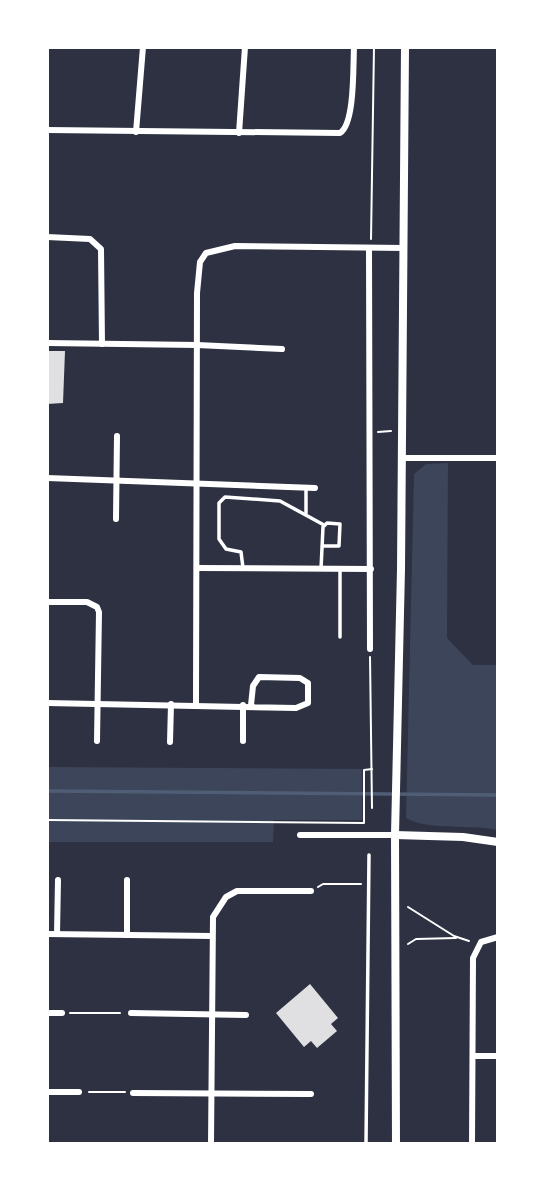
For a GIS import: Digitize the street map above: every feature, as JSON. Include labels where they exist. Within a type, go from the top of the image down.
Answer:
[{"type":"street","points":[[136,132],[143,47]]},
{"type":"street","points":[[239,132],[245,47]]},
{"type":"street","points":[[47,130],[340,134],[347,127],[350,111],[354,47]]},
{"type":"street","points":[[396,1144],[395,816],[402,458],[405,47]]},
{"type":"street","points":[[47,237],[90,239],[101,249],[102,344]]},
{"type":"street","points":[[196,704],[197,345],[200,262],[206,253],[236,246],[370,244],[404,248]]},
{"type":"street","points":[[370,244],[370,649]]},
{"type":"street","points":[[47,343],[282,349]]},
{"type":"street","points":[[116,519],[117,436]]},
{"type":"street","points":[[402,458],[498,458]]},
{"type":"street","points":[[47,478],[116,478],[315,488]]},
{"type":"street","points":[[197,568],[371,569]]},
{"type":"street","points":[[47,602],[87,602],[97,607],[97,741]]},
{"type":"street","points":[[47,702],[196,704],[247,705],[303,706],[309,700],[308,683],[300,677],[259,677],[247,705],[243,741]]},
{"type":"street","points":[[170,742],[171,704]]},
{"type":"street","points":[[300,835],[463,837],[498,842]]},
{"type":"street","points":[[57,934],[58,880]]},
{"type":"street","points":[[127,880],[127,935]]},
{"type":"street","points":[[211,1144],[212,936],[215,911],[234,892],[311,891]]},
{"type":"street","points":[[47,934],[212,936]]},
{"type":"street","points":[[472,1144],[473,958],[481,942],[498,937]]},
{"type":"street","points":[[47,1013],[62,1013]]},
{"type":"street","points":[[131,1013],[246,1015]]},
{"type":"street","points":[[473,1056],[498,1056]]},
{"type":"street","points":[[47,1092],[79,1092]]},
{"type":"street","points":[[134,1093],[311,1094]]},
{"type":"lane","points":[[306,487],[306,513]]},
{"type":"lane","points":[[243,568],[241,552],[226,549],[219,539],[221,499],[225,497],[280,501],[324,525],[337,523],[341,529],[339,546],[322,546]]},
{"type":"lane","points":[[321,569],[324,525]]},
{"type":"lane","points":[[340,569],[340,637]]},
{"type":"lane","points":[[366,1144],[369,855]]},
{"type":"path","points":[[370,244],[374,47]]},
{"type":"path","points":[[371,432],[391,431]]},
{"type":"path","points":[[370,649],[372,808]]},
{"type":"path","points":[[47,820],[364,823],[365,770],[372,769]]},
{"type":"path","points":[[311,891],[323,884],[369,884]]},
{"type":"path","points":[[408,906],[457,937],[481,942]]},
{"type":"path","points":[[408,944],[416,939],[435,941],[457,937]]},
{"type":"path","points":[[62,1013],[131,1013]]},
{"type":"path","points":[[79,1092],[134,1093]]},
{"type":"shaded area","points":[[448,463],[447,638],[473,665],[498,665],[498,830],[426,825],[406,818],[414,474],[426,464]]},
{"type":"shaded area","points":[[47,767],[362,769],[362,820],[274,820],[273,842],[47,842]]},
{"type":"building","points":[[47,351],[65,351],[63,403],[47,404]]},
{"type":"building","points":[[310,984],[338,1018],[331,1024],[337,1031],[317,1048],[311,1041],[304,1047],[276,1013]]},
{"type":"waterway","points":[[47,791],[498,795]]}]
